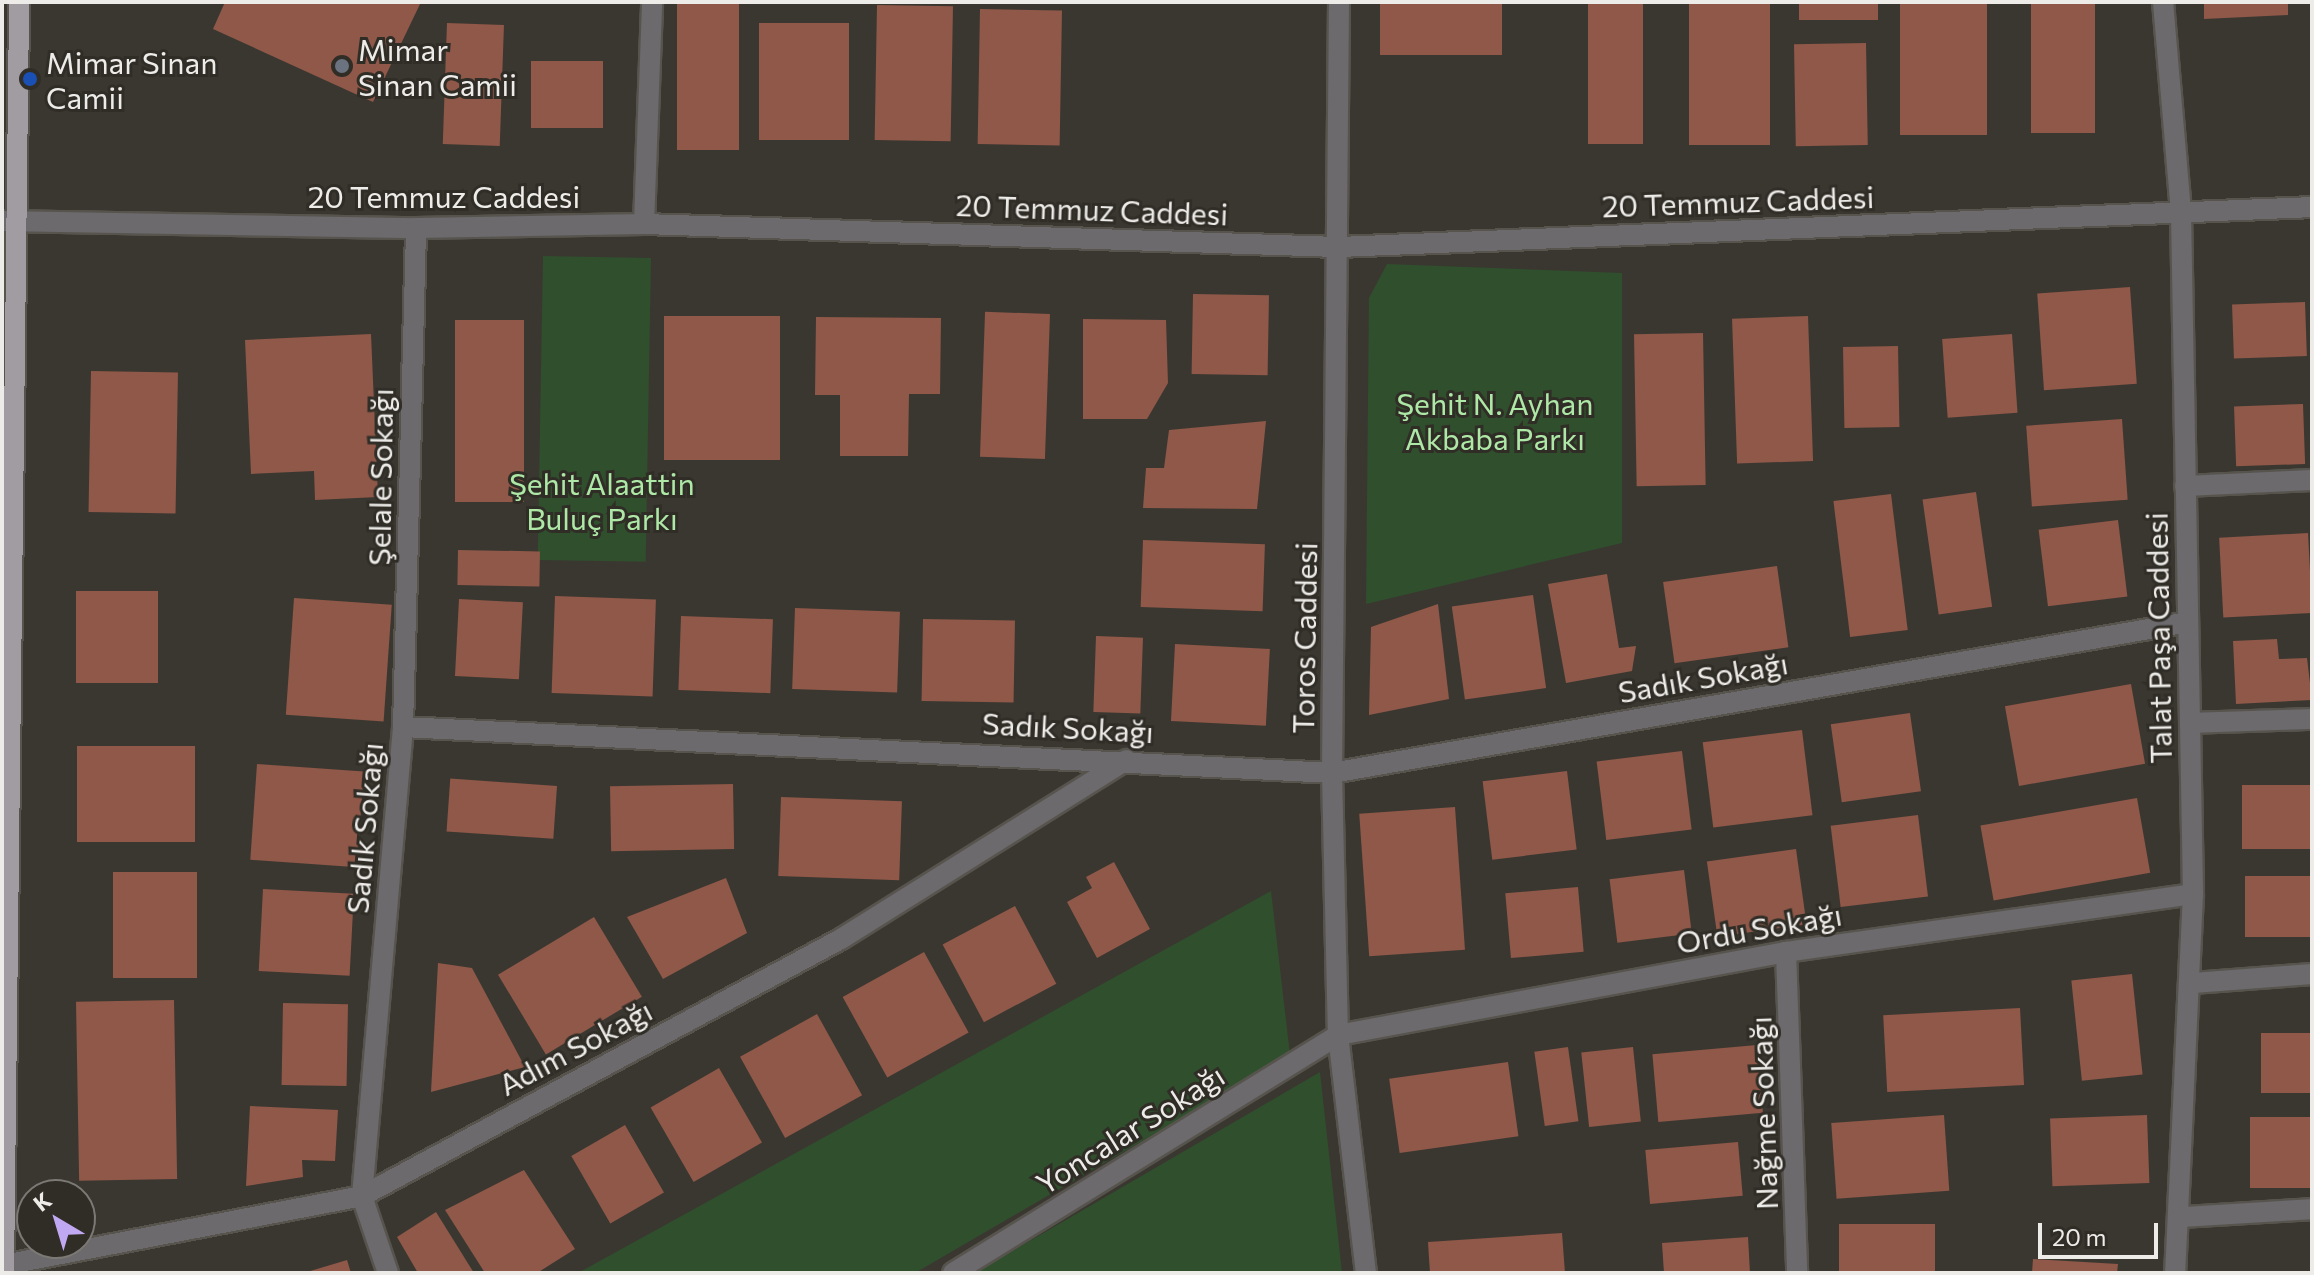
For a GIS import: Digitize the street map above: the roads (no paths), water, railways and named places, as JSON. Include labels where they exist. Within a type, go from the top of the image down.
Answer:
[{"type":"main road","points":[[4,1269],[10,221],[19,2]]},
{"type":"street","points":[[644,224],[652,2]]},
{"type":"street","name":"Toros Caddesi","points":[[1339,2],[1332,773],[1338,1035],[1366,1273]]},
{"type":"street","name":"Talat Paşa Caddesi","points":[[2163,2],[2181,212],[2193,894],[2193,983],[2183,1217],[2175,1273]]},
{"type":"street","name":"20 Temmuz Caddesi","points":[[10,221],[416,228],[644,224],[1339,247],[2312,207]]},
{"type":"street","name":"Şelale Sokağı","points":[[403,727],[416,228]]},
{"type":"street","points":[[2185,486],[2312,480]]},
{"type":"street","name":"Sadık Sokağı","points":[[362,1196],[403,727],[1126,760],[1332,773],[2188,622]]},
{"type":"street","points":[[2190,723],[2312,719]]},
{"type":"street","name":"Adım Sokağı","points":[[4,1269],[362,1196],[841,939],[1126,760]]},
{"type":"street","name":"Ordu Sokağı","points":[[1338,1035],[1786,952],[2193,894]]},
{"type":"street","name":"Nağme Sokağı","points":[[1786,952],[1797,1273]]},
{"type":"street","points":[[2193,983],[2312,974]]},
{"type":"street","name":"Yoncalar Sokağı","points":[[955,1272],[1338,1035]]},
{"type":"street","points":[[362,1196],[388,1273]]},
{"type":"street","points":[[2183,1217],[2312,1209]]},
{"type":"place","name":"Mimar Sinan Camii","points":[[342,66]]},
{"type":"place","name":"Mimar Sinan Cami̇i","points":[[30,79]]},
{"type":"park label","name":"Şehit N. Ayhan Akbaba Parkı","points":[[1495,420]]},
{"type":"park label","name":"Şehit Alaattin Buluç Parkı","points":[[602,500]]}]
